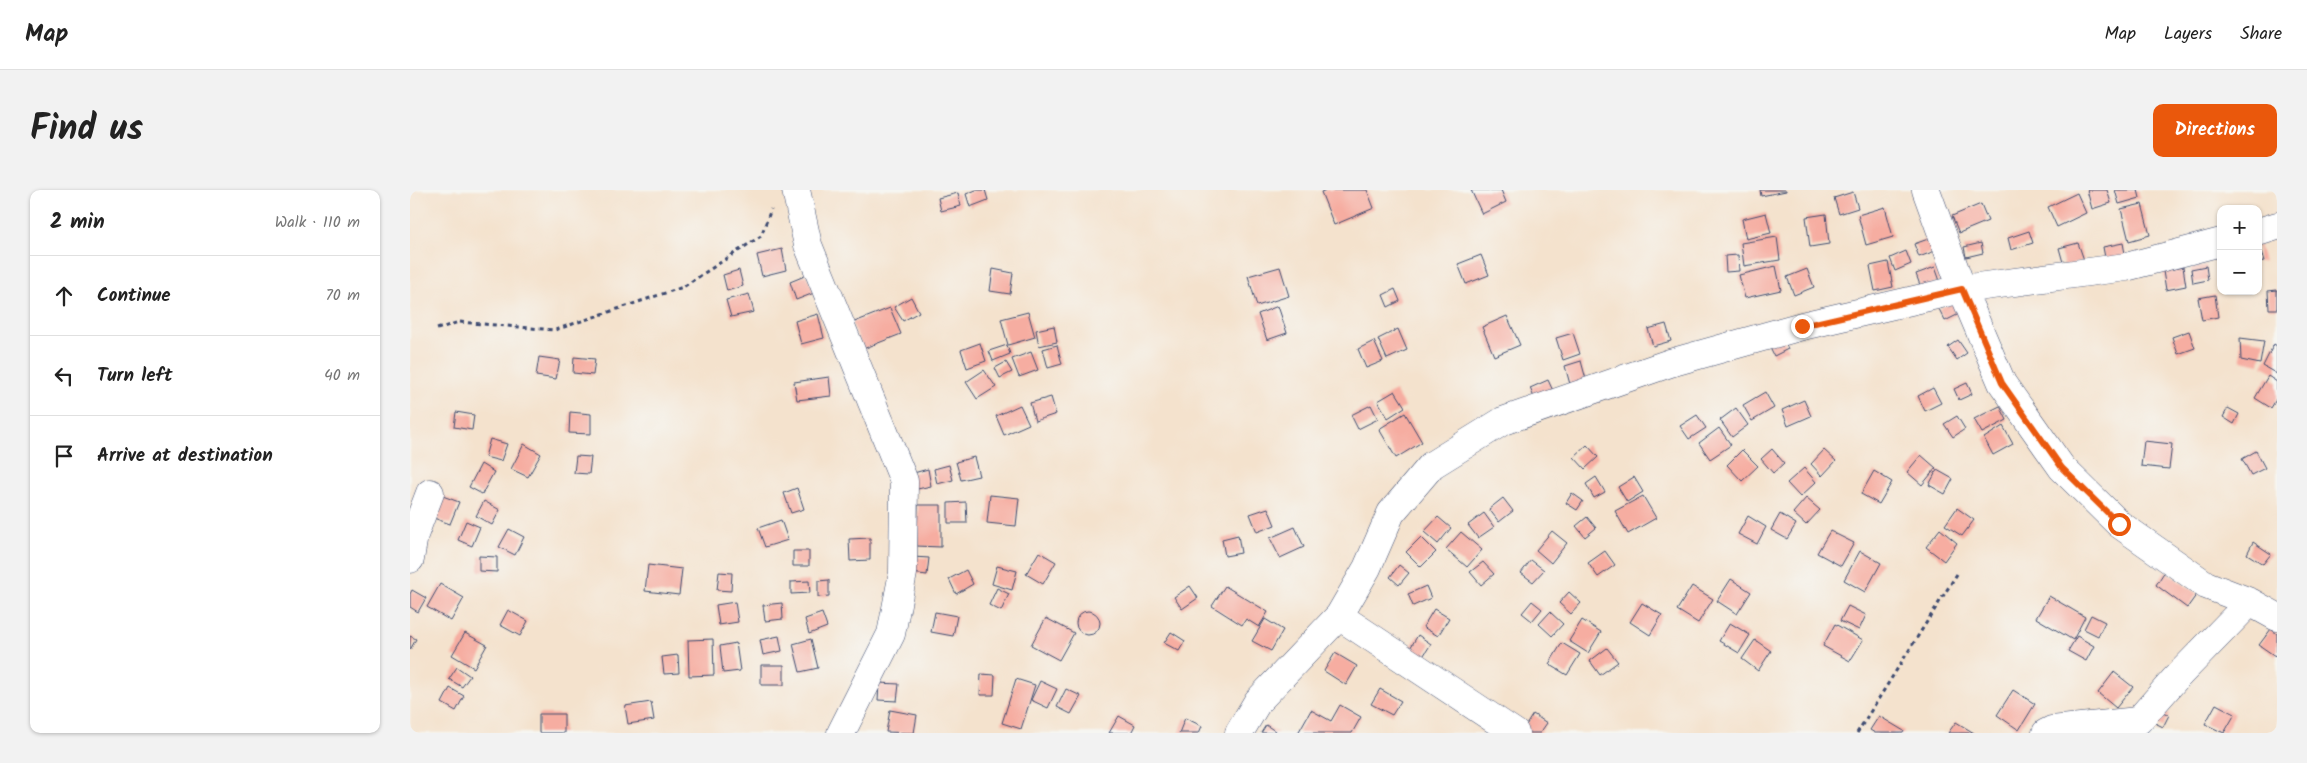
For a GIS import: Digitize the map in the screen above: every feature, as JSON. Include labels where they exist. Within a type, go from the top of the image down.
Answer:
[{"type":"street","points":[[796,190],[808,245],[904,482],[903,573],[891,634],[841,733]]},
{"type":"street","points":[[1926,190],[1962,289],[2002,383],[2062,468],[2119,524],[2206,585],[2250,602],[2277,617]]},
{"type":"street","points":[[2262,231],[2277,226]]},
{"type":"street","points":[[1240,733],[1258,701],[1339,616],[1367,568],[1391,513],[1432,465],[1503,421],[1680,361],[1802,326],[1962,289],[2126,267],[2217,243]]},
{"type":"street","points":[[410,559],[414,535],[430,493]]},
{"type":"street","points":[[2046,733],[2052,730],[2138,721],[2175,679],[2250,602]]},
{"type":"street","points":[[1339,616],[1515,733]]},
{"type":"path","points":[[437,329],[459,322],[555,330],[683,287],[761,236],[772,209]]},
{"type":"path","points":[[1857,733],[1957,574]]},
{"type":"building","points":[[976,190],[985,190],[988,200],[970,207],[966,194]]},
{"type":"building","points":[[1326,190],[1367,190],[1374,208],[1334,225],[1321,192]]},
{"type":"building","points":[[1471,190],[1501,190],[1506,202],[1482,214]]},
{"type":"building","points":[[1760,190],[1786,190],[1786,191],[1761,196]]},
{"type":"building","points":[[2087,190],[2107,190],[2111,203],[2092,209]]},
{"type":"building","points":[[2115,190],[2138,190],[2140,198],[2119,204]]},
{"type":"building","points":[[1853,192],[1858,208],[1839,214],[1834,198]]},
{"type":"building","points":[[958,193],[961,206],[941,211],[938,198]]},
{"type":"building","points":[[2077,193],[2086,213],[2057,227],[2048,207]]},
{"type":"building","points":[[1981,204],[1988,221],[1959,233],[1952,216]]},
{"type":"building","points":[[2142,204],[2150,235],[2129,241],[2121,209]]},
{"type":"building","points":[[1885,207],[1893,237],[1866,245],[1858,215]]},
{"type":"building","points":[[1766,213],[1771,233],[1746,239],[1742,219]]},
{"type":"building","points":[[1826,214],[1829,244],[1810,247],[1806,217]]},
{"type":"building","points":[[2029,231],[2033,243],[2011,250],[2008,238]]},
{"type":"building","points":[[1777,237],[1780,260],[1744,266],[1741,243]]},
{"type":"building","points":[[1931,238],[1935,251],[1919,257],[1914,244]]},
{"type":"building","points":[[1981,243],[1983,253],[1966,257],[1964,247]]},
{"type":"building","points":[[2078,243],[2084,260],[2064,266],[2059,248]]},
{"type":"building","points":[[2123,243],[2126,259],[2106,263],[2103,247]]},
{"type":"building","points":[[782,249],[786,270],[762,276],[757,255]]},
{"type":"building","points":[[1906,251],[1911,264],[1895,271],[1890,258]]},
{"type":"building","points":[[1481,255],[1489,275],[1466,284],[1458,264]]},
{"type":"building","points":[[1738,255],[1739,271],[1726,272],[1725,256]]},
{"type":"building","points":[[1888,262],[1893,287],[1875,291],[1870,266]]},
{"type":"building","points":[[1776,266],[1781,290],[1745,298],[1739,275]]},
{"type":"building","points":[[2206,266],[2208,280],[2193,283],[2191,269]]},
{"type":"building","points":[[1280,267],[1289,296],[1257,306],[1248,276]]},
{"type":"building","points":[[1935,267],[1940,281],[1921,288],[1916,274]]},
{"type":"building","points":[[2183,267],[2186,286],[2166,290],[2163,271]]},
{"type":"building","points":[[993,269],[1013,273],[1010,294],[990,291]]},
{"type":"building","points":[[1807,269],[1814,287],[1794,295],[1787,277]]},
{"type":"building","points":[[739,270],[743,286],[727,291],[723,275]]},
{"type":"building","points":[[807,275],[814,293],[796,300],[790,282]]},
{"type":"building","points":[[1395,289],[1400,301],[1388,307],[1383,295]]},
{"type":"building","points":[[2277,290],[2277,309],[2269,309],[2268,291]]},
{"type":"building","points":[[749,294],[754,312],[731,317],[726,300]]},
{"type":"building","points":[[2215,295],[2218,317],[2202,320],[2198,298]]},
{"type":"building","points":[[911,297],[919,312],[903,321],[894,307]]},
{"type":"building","points":[[1954,302],[1959,314],[1945,321],[1939,309]]},
{"type":"building","points":[[1278,306],[1287,333],[1267,340],[1258,314]]},
{"type":"building","points":[[890,308],[901,334],[863,349],[852,323]]},
{"type":"building","points":[[1028,312],[1035,337],[1008,345],[1001,319]]},
{"type":"building","points":[[818,314],[824,338],[801,344],[795,321]]},
{"type":"building","points":[[1507,316],[1520,345],[1494,356],[1482,327]]},
{"type":"building","points":[[1666,324],[1671,341],[1653,346],[1648,329]]},
{"type":"building","points":[[1054,326],[1057,342],[1039,346],[1036,330]]},
{"type":"building","points":[[1398,329],[1407,350],[1387,359],[1378,339]]},
{"type":"building","points":[[2189,331],[2195,348],[2178,354],[2172,337]]},
{"type":"building","points":[[1573,333],[1580,354],[1563,360],[1556,338]]},
{"type":"building","points":[[1782,336],[1788,349],[1774,356],[1768,344]]},
{"type":"building","points":[[2240,338],[2264,341],[2260,364],[2241,360]]},
{"type":"building","points":[[1958,340],[1967,353],[1957,360],[1948,347]]},
{"type":"building","points":[[1374,341],[1383,361],[1366,368],[1358,349]]},
{"type":"building","points":[[980,343],[986,361],[967,368],[961,350]]},
{"type":"building","points":[[2274,344],[2277,346],[2277,374],[2263,366]]},
{"type":"building","points":[[1007,345],[1010,354],[993,361],[989,351]]},
{"type":"building","points":[[1057,345],[1062,364],[1048,368],[1043,349]]},
{"type":"building","points":[[1031,352],[1038,370],[1019,377],[1012,359]]},
{"type":"building","points":[[539,357],[560,360],[556,379],[536,376]]},
{"type":"building","points":[[574,357],[595,359],[593,375],[573,373]]},
{"type":"building","points":[[1581,361],[1587,383],[1571,388],[1565,366]]},
{"type":"building","points":[[1006,362],[1012,372],[1000,378],[995,368]]},
{"type":"building","points":[[984,370],[996,387],[977,399],[966,382]]},
{"type":"building","points":[[2268,376],[2277,382],[2277,398],[2271,408],[2255,398]]},
{"type":"building","points":[[829,377],[831,396],[797,400],[794,382]]},
{"type":"building","points":[[1548,380],[1554,393],[1536,402],[1530,388]]},
{"type":"building","points":[[1967,383],[1972,394],[1959,400],[1954,389]]},
{"type":"building","points":[[1933,388],[1941,403],[1925,411],[1918,396]]},
{"type":"building","points":[[1395,391],[1405,407],[1388,418],[1378,401]]},
{"type":"building","points":[[1765,392],[1774,408],[1752,421],[1743,405]]},
{"type":"building","points":[[1051,397],[1056,414],[1035,421],[1030,403]]},
{"type":"building","points":[[1804,400],[1811,416],[1788,426],[1782,410]]},
{"type":"building","points":[[1020,405],[1029,424],[1004,435],[996,416]]},
{"type":"building","points":[[1371,405],[1378,419],[1358,429],[1351,415]]},
{"type":"building","points":[[2000,406],[2007,420],[1982,433],[1974,419]]},
{"type":"building","points":[[1736,408],[1748,425],[1732,437],[1720,420]]},
{"type":"building","points":[[2228,408],[2239,414],[2234,424],[2223,417]]},
{"type":"building","points":[[456,412],[474,415],[472,430],[454,427]]},
{"type":"building","points":[[570,412],[591,414],[591,434],[569,433]]},
{"type":"building","points":[[1405,413],[1422,442],[1396,458],[1379,429]]},
{"type":"building","points":[[1697,415],[1706,428],[1689,439],[1680,426]]},
{"type":"building","points":[[1957,416],[1965,429],[1953,437],[1944,424]]},
{"type":"building","points":[[2003,426],[2013,444],[1993,455],[1984,438]]},
{"type":"building","points":[[1719,428],[1731,445],[1710,459],[1699,443]]},
{"type":"building","points":[[490,439],[507,444],[501,461],[485,457]]},
{"type":"building","points":[[2144,441],[2172,444],[2169,469],[2141,466]]},
{"type":"building","points":[[524,444],[541,454],[528,477],[511,469]]},
{"type":"building","points":[[1587,445],[1598,457],[1585,469],[1574,457]]},
{"type":"building","points":[[1772,449],[1784,463],[1773,473],[1761,459]]},
{"type":"building","points":[[1742,450],[1758,466],[1742,481],[1727,465]]},
{"type":"building","points":[[1824,450],[1836,461],[1822,476],[1811,464]]},
{"type":"building","points":[[2256,451],[2265,468],[2251,475],[2242,459]]},
{"type":"building","points":[[1921,455],[1936,468],[1922,485],[1907,472]]},
{"type":"building","points":[[576,456],[591,457],[589,474],[574,473]]},
{"type":"building","points":[[974,457],[979,476],[961,480],[956,462]]},
{"type":"building","points":[[481,464],[494,472],[482,494],[469,487]]},
{"type":"building","points":[[949,465],[953,480],[937,484],[934,469]]},
{"type":"building","points":[[1804,468],[1816,482],[1800,497],[1787,483]]},
{"type":"building","points":[[928,469],[931,486],[913,490],[910,474]]},
{"type":"building","points":[[1937,470],[1953,479],[1945,494],[1929,485]]},
{"type":"building","points":[[1874,471],[1892,482],[1879,504],[1861,494]]},
{"type":"building","points":[[1596,477],[1605,492],[1594,498],[1586,484]]},
{"type":"building","points":[[1634,477],[1643,492],[1627,502],[1618,487]]},
{"type":"building","points":[[797,488],[804,509],[791,513],[784,493]]},
{"type":"building","points":[[1572,493],[1583,501],[1577,510],[1566,503]]},
{"type":"building","points":[[440,495],[459,502],[450,524],[431,517]]},
{"type":"building","points":[[990,495],[1019,498],[1016,526],[987,523]]},
{"type":"building","points":[[1643,496],[1656,518],[1628,534],[1615,511]]},
{"type":"building","points":[[1503,498],[1513,511],[1499,522],[1489,509]]},
{"type":"building","points":[[1806,498],[1820,510],[1806,525],[1793,513]]},
{"type":"building","points":[[484,501],[500,510],[492,525],[476,516]]},
{"type":"building","points":[[966,502],[967,523],[948,523],[948,503]]},
{"type":"building","points":[[918,505],[941,505],[941,547],[917,546]]},
{"type":"building","points":[[1268,508],[1275,525],[1257,532],[1250,514]]},
{"type":"building","points":[[1957,508],[1974,520],[1962,536],[1945,525]]},
{"type":"building","points":[[1484,513],[1494,527],[1478,538],[1468,525]]},
{"type":"building","points":[[1780,514],[1796,524],[1787,539],[1771,530]]},
{"type":"building","points":[[1748,516],[1766,527],[1757,544],[1738,534]]},
{"type":"building","points":[[1438,517],[1451,528],[1438,544],[1424,532]]},
{"type":"building","points":[[1587,517],[1596,528],[1585,537],[1576,526]]},
{"type":"building","points":[[781,520],[788,540],[765,547],[758,528]]},
{"type":"building","points":[[466,521],[480,527],[472,546],[458,540]]},
{"type":"building","points":[[1295,527],[1304,547],[1280,558],[1270,538]]},
{"type":"building","points":[[509,529],[524,537],[515,555],[499,547]]},
{"type":"building","points":[[1940,529],[1957,543],[1944,561],[1926,547]]},
{"type":"building","points":[[1552,531],[1567,543],[1551,563],[1536,550]]},
{"type":"building","points":[[1830,531],[1854,543],[1841,566],[1817,553]]},
{"type":"building","points":[[1461,532],[1482,550],[1467,567],[1446,549]]},
{"type":"building","points":[[1238,535],[1241,553],[1225,556],[1222,539]]},
{"type":"building","points":[[1421,537],[1436,552],[1421,567],[1406,552]]},
{"type":"building","points":[[870,538],[870,560],[850,561],[849,539]]},
{"type":"building","points":[[2253,542],[2271,554],[2263,564],[2247,554]]},
{"type":"building","points":[[793,551],[809,551],[809,566],[793,566]]},
{"type":"building","points":[[1605,551],[1615,565],[1598,577],[1588,563]]},
{"type":"building","points":[[1860,551],[1881,563],[1865,592],[1844,580]]},
{"type":"building","points":[[1039,552],[1056,562],[1043,584],[1026,574]]},
{"type":"building","points":[[479,556],[497,557],[497,572],[479,571]]},
{"type":"building","points":[[913,557],[929,558],[927,575],[911,573]]},
{"type":"building","points":[[1531,560],[1544,570],[1533,582],[1521,573]]},
{"type":"building","points":[[1483,562],[1494,574],[1481,585],[1470,572]]},
{"type":"building","points":[[648,565],[682,569],[679,595],[645,591]]},
{"type":"building","points":[[1399,565],[1409,573],[1399,585],[1390,577]]},
{"type":"building","points":[[997,566],[1017,571],[1012,590],[992,584]]},
{"type":"building","points":[[966,570],[973,584],[956,594],[949,579]]},
{"type":"building","points":[[2165,571],[2197,594],[2187,608],[2156,585]]},
{"type":"building","points":[[719,572],[732,573],[731,591],[717,590]]},
{"type":"building","points":[[1731,579],[1751,592],[1737,614],[1717,601]]},
{"type":"building","points":[[829,580],[829,596],[818,597],[818,581]]},
{"type":"building","points":[[809,581],[810,593],[791,594],[791,582]]},
{"type":"building","points":[[440,584],[464,598],[451,621],[427,607]]},
{"type":"building","points":[[1190,586],[1198,598],[1182,609],[1174,597]]},
{"type":"building","points":[[1225,586],[1268,612],[1259,627],[1246,619],[1242,625],[1212,606]]},
{"type":"building","points":[[1426,586],[1431,598],[1413,606],[1408,594]]},
{"type":"building","points":[[1692,586],[1713,599],[1698,623],[1677,610]]},
{"type":"building","points":[[997,588],[1009,594],[1001,611],[989,605]]},
{"type":"building","points":[[412,590],[426,598],[418,612],[410,607],[410,594]]},
{"type":"building","points":[[1569,592],[1581,603],[1571,614],[1559,603]]},
{"type":"building","points":[[2049,596],[2085,617],[2073,640],[2036,618]]},
{"type":"building","points":[[1532,601],[1542,609],[1532,621],[1522,613]]},
{"type":"building","points":[[735,602],[738,622],[719,625],[716,605]]},
{"type":"building","points":[[782,603],[783,619],[765,621],[763,605]]},
{"type":"building","points":[[1642,603],[1662,615],[1650,635],[1630,622]]},
{"type":"building","points":[[1848,606],[1866,615],[1859,630],[1840,621]]},
{"type":"building","points":[[1434,609],[1449,618],[1438,636],[1423,627]]},
{"type":"building","points":[[508,610],[528,621],[520,636],[500,625]]},
{"type":"building","points":[[1088,611],[1097,614],[1100,623],[1097,632],[1088,635],[1079,632],[1076,623],[1079,614]]},
{"type":"building","points":[[935,612],[957,616],[953,636],[931,632]]},
{"type":"building","points":[[1550,612],[1563,624],[1552,636],[1539,624]]},
{"type":"building","points":[[822,613],[827,627],[809,634],[805,619]]},
{"type":"building","points":[[2091,615],[2105,622],[2098,636],[2084,629]]},
{"type":"building","points":[[1046,618],[1074,633],[1059,660],[1031,645]]},
{"type":"building","points":[[1265,619],[1283,630],[1271,651],[1252,641]]},
{"type":"building","points":[[1582,620],[1601,632],[1588,653],[1569,641]]},
{"type":"building","points":[[1730,623],[1750,635],[1739,653],[1719,641]]},
{"type":"building","points":[[1835,624],[1863,640],[1850,661],[1823,646]]},
{"type":"building","points":[[2271,629],[2277,634],[2277,653],[2275,656],[2259,645]]},
{"type":"building","points":[[1171,632],[1185,641],[1179,651],[1164,643]]},
{"type":"building","points":[[465,633],[487,645],[474,668],[452,655]]},
{"type":"building","points":[[1418,635],[1431,644],[1422,658],[1409,650]]},
{"type":"building","points":[[410,636],[416,639],[410,650]]},
{"type":"building","points":[[779,636],[782,651],[763,655],[760,640]]},
{"type":"building","points":[[2077,636],[2094,646],[2086,661],[2068,651]]},
{"type":"building","points":[[713,639],[714,675],[689,676],[688,640]]},
{"type":"building","points":[[811,639],[818,668],[800,672],[793,644]]},
{"type":"building","points":[[1755,640],[1771,651],[1758,671],[1742,659]]},
{"type":"building","points":[[736,643],[740,671],[723,673],[720,646]]},
{"type":"building","points":[[1562,643],[1580,654],[1567,675],[1549,664]]},
{"type":"building","points":[[1607,648],[1618,662],[1600,675],[1590,661]]},
{"type":"building","points":[[1335,653],[1357,666],[1346,685],[1324,671]]},
{"type":"building","points":[[678,655],[679,673],[664,674],[662,657]]},
{"type":"building","points":[[761,665],[784,665],[784,685],[761,685]]},
{"type":"building","points":[[457,667],[470,676],[462,687],[449,679]]},
{"type":"building","points":[[2114,672],[2133,687],[2116,708],[2098,693]]},
{"type":"building","points":[[981,674],[995,675],[994,695],[980,695]]},
{"type":"building","points":[[1016,679],[1035,685],[1021,729],[1002,723]]},
{"type":"building","points":[[1040,681],[1057,689],[1048,708],[1031,700]]},
{"type":"building","points":[[879,683],[899,684],[897,701],[878,700]]},
{"type":"building","points":[[450,688],[464,696],[456,711],[442,703]]},
{"type":"building","points":[[1066,689],[1081,696],[1071,714],[1057,707]]},
{"type":"building","points":[[1380,689],[1401,701],[1392,715],[1371,704]]},
{"type":"building","points":[[2013,690],[2035,704],[2019,730],[1997,715]]},
{"type":"building","points":[[651,702],[654,720],[628,724],[625,706]]},
{"type":"building","points":[[2216,704],[2235,714],[2224,733],[2205,724]]},
{"type":"building","points":[[1340,705],[1361,717],[1352,733],[1298,733],[1311,710],[1331,721]]},
{"type":"building","points":[[2155,708],[2169,715],[2163,727],[2149,720]]},
{"type":"building","points":[[890,710],[917,715],[914,733],[886,732]]},
{"type":"building","points":[[539,714],[564,714],[564,733],[539,733]]},
{"type":"building","points":[[1533,714],[1547,723],[1540,733],[1528,733],[1523,730]]},
{"type":"building","points":[[1119,716],[1135,725],[1131,733],[1109,733]]},
{"type":"building","points":[[1879,716],[1904,731],[1903,733],[1875,733],[1870,730]]},
{"type":"building","points":[[1185,718],[1202,726],[1199,733],[1179,733]]},
{"type":"building","points":[[1956,722],[1974,733],[1948,733]]},
{"type":"building","points":[[1266,725],[1278,733],[1261,733]]},
{"type":"route","points":[[1802,326],[1962,289],[2002,383],[2062,468],[2119,524]]}]
